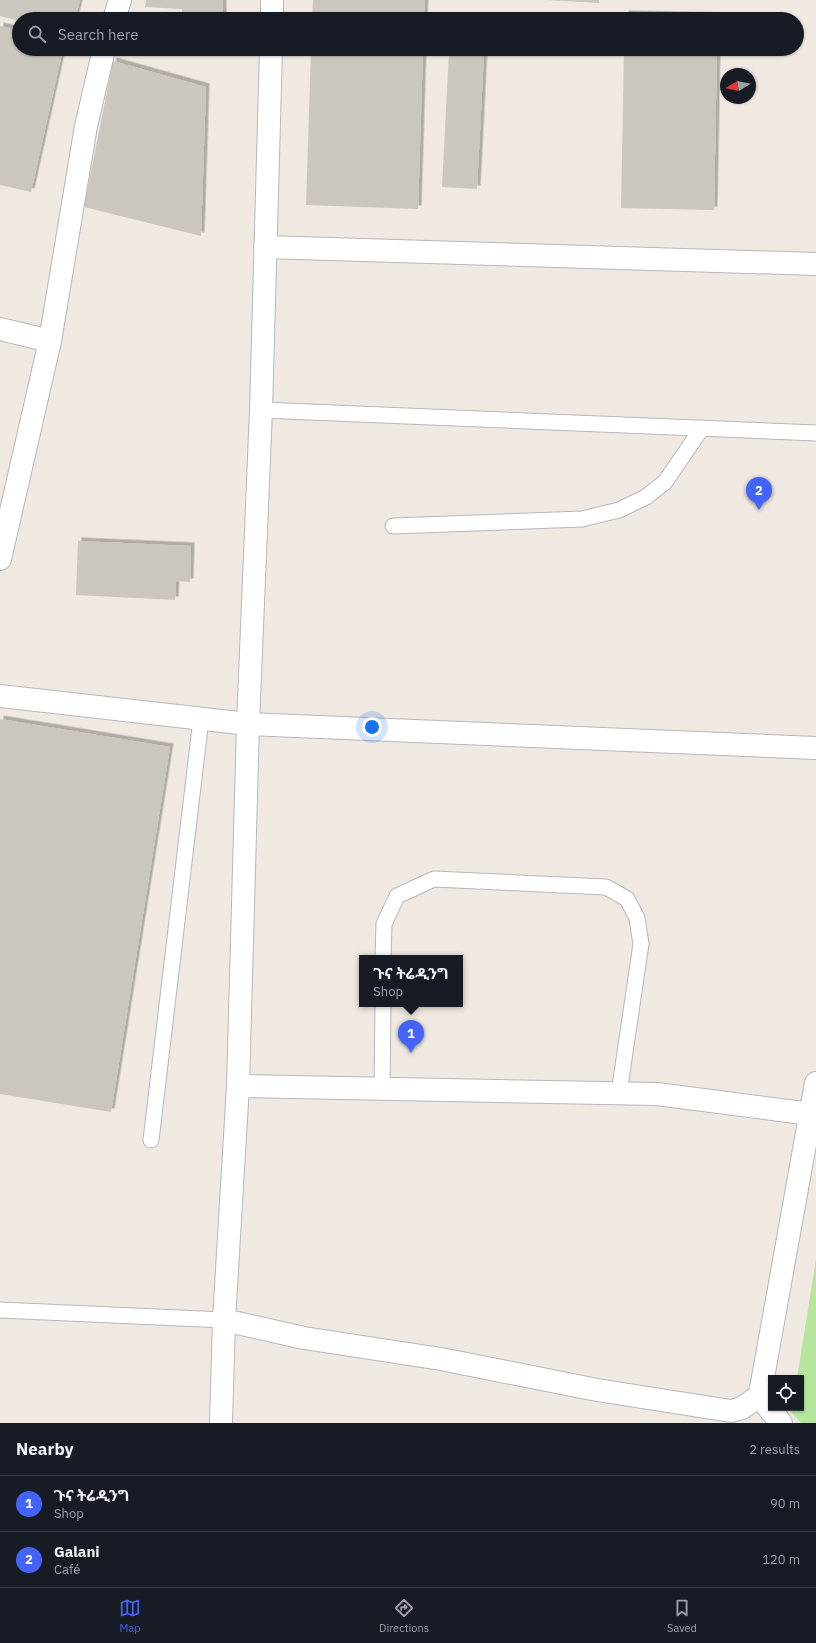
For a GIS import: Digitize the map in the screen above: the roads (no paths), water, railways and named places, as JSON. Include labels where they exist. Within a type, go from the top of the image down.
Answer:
[{"type":"street","points":[[116,12],[120,0]]},
{"type":"street","points":[[272,0],[272,12]]},
{"type":"street","points":[[0,559],[50,341],[86,126],[102,56]]},
{"type":"street","points":[[221,1423],[224,1320],[238,1086],[248,724],[261,410],[271,56]]},
{"type":"street","points":[[265,247],[816,264]]},
{"type":"street","points":[[0,329],[50,341]]},
{"type":"street","points":[[0,696],[248,724],[816,748]]},
{"type":"street","points":[[224,1320],[304,1338],[441,1360],[597,1390],[730,1411],[742,1408],[759,1396],[816,1083]]},
{"type":"street","points":[[238,1086],[656,1094],[811,1114]]},
{"type":"street","points":[[759,1396],[781,1423]]},
{"type":"lane","points":[[261,410],[816,433]]},
{"type":"lane","points":[[394,526],[582,519],[618,510],[646,497],[665,482],[702,428]]},
{"type":"lane","points":[[150,1140],[201,719]]},
{"type":"lane","points":[[383,955],[384,924],[397,896],[434,878],[606,887],[626,899],[637,918],[641,944],[619,1093]]},
{"type":"lane","points":[[382,1089],[383,1007]]},
{"type":"lane","points":[[0,1310],[224,1320]]},
{"type":"place","name":"Galani","points":[[759,510]]},
{"type":"place","name":"ጉና ትሬዲንግ","points":[[411,1053]]}]
